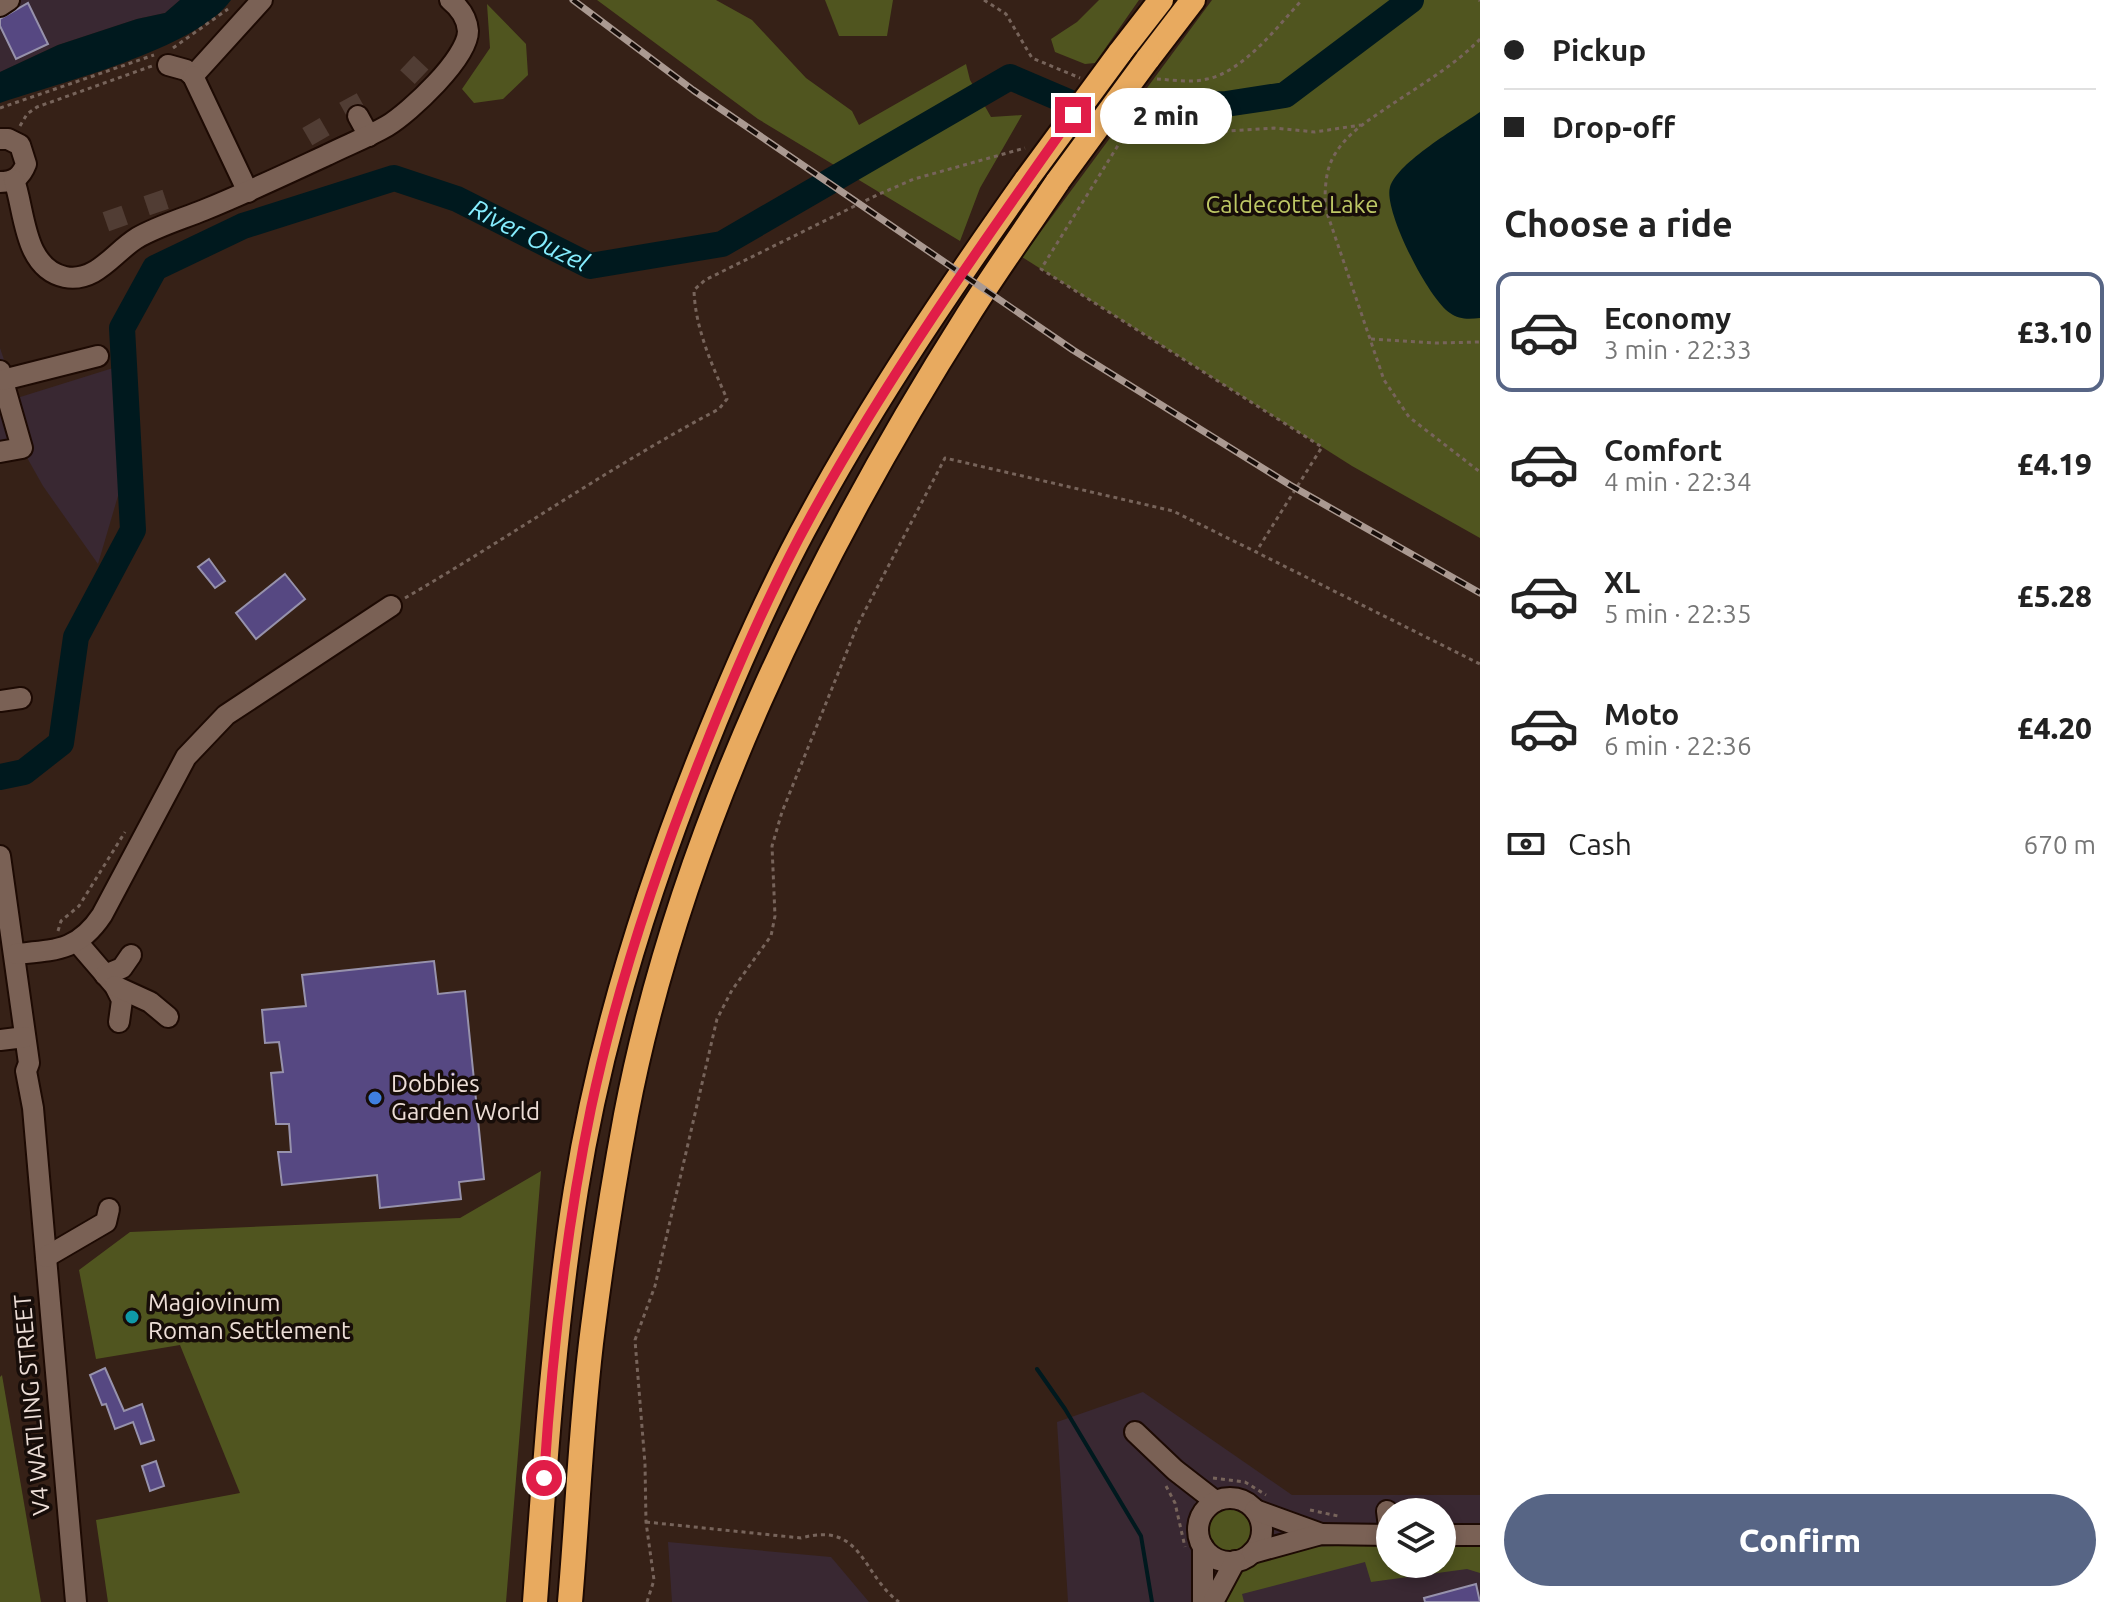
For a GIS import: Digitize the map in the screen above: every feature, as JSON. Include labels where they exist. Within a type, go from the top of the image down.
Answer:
[{"type":"highway","points":[[535,1602],[550,1384],[576,1188],[592,1104],[624,978],[667,842],[732,681],[810,517],[882,392],[947,292],[1027,179],[1161,0]]},
{"type":"highway","points":[[570,1602],[592,1329],[627,1113],[660,977],[701,848],[753,714],[849,518],[968,315],[1058,181],[1193,0]]},
{"type":"street","points":[[0,6],[9,0]]},
{"type":"street","points":[[193,76],[262,0]]},
{"type":"street","points":[[7,140],[24,151],[26,164],[20,176],[7,181],[36,255],[50,270],[64,277],[91,274],[122,238],[162,220],[248,192],[326,147],[369,136],[407,111],[428,82],[464,50],[468,30],[462,11],[450,0]]},
{"type":"street","points":[[168,65],[186,70],[193,76],[248,192]]},
{"type":"street","points":[[358,116],[369,136]]},
{"type":"street","points":[[0,452],[22,448],[2,375],[98,356]]},
{"type":"street","points":[[16,954],[53,950],[78,943],[88,934],[102,915],[186,757],[226,715],[391,606]]},
{"type":"street","points":[[0,701],[21,698]]},
{"type":"street","name":"V4 WATLING STREET","points":[[0,856],[29,1063],[27,1081],[33,1108],[76,1602]]},
{"type":"street","points":[[78,943],[110,980],[122,1000],[119,1022]]},
{"type":"street","points":[[110,980],[131,955]]},
{"type":"street","points":[[110,980],[150,1002],[168,1017]]},
{"type":"street","points":[[0,1040],[25,1037]]},
{"type":"street","points":[[46,1257],[106,1222],[109,1209]]},
{"type":"street","points":[[1135,1432],[1208,1507]]},
{"type":"street","points":[[1203,1602],[1203,1547],[1198,1531],[1208,1507],[1233,1498],[1255,1510],[1321,1534]]},
{"type":"street","points":[[1213,1602],[1244,1557],[1258,1545],[1262,1527],[1255,1510]]},
{"type":"street","points":[[1203,1547],[1214,1558],[1244,1557],[1321,1534],[1376,1535]]},
{"type":"street","points":[[1456,1535],[1480,1535]]},
{"type":"path","points":[[0,108],[178,46],[231,6]]},
{"type":"path","points":[[1480,39],[1427,81],[1361,125],[1343,142],[1334,156],[1325,187],[1325,207],[1384,380],[1409,417],[1480,472]]},
{"type":"path","points":[[7,140],[37,107],[155,65],[168,65]]},
{"type":"path","points":[[1107,139],[1181,131],[1274,128],[1315,132],[1361,125]]},
{"type":"path","points":[[1123,138],[1041,269],[1322,447],[1256,552]]},
{"type":"path","points":[[391,606],[719,409],[727,399],[711,363],[695,308],[694,290],[705,280],[914,179],[1032,146]]},
{"type":"path","points":[[1371,339],[1480,342]]},
{"type":"path","points":[[647,1602],[654,1580],[646,1522],[645,1464],[635,1340],[655,1286],[717,1019],[732,990],[771,936],[775,916],[772,846],[782,812],[858,624],[945,458],[1173,511],[1480,664]]},
{"type":"path","points":[[53,950],[61,921],[79,906],[128,827]]},
{"type":"path","points":[[646,1522],[801,1538],[823,1532],[836,1536],[865,1559],[887,1593],[899,1602]]},
{"type":"shaded area","points":[[0,0],[180,0],[165,13],[58,45],[0,72]]},
{"type":"shaded area","points":[[0,348],[17,398],[113,368],[125,472],[98,564],[43,486],[25,454],[0,456]]},
{"type":"shaded area","points":[[1143,1392],[1292,1495],[1480,1495],[1480,1602],[1068,1602],[1057,1422]]},
{"type":"shaded area","points":[[668,1542],[831,1557],[869,1602],[672,1602]]},
{"type":"green space","points":[[597,0],[716,0],[752,20],[806,78],[852,111],[859,125],[966,64],[970,80],[991,117],[1022,115],[980,188],[960,241],[758,119]]},
{"type":"green space","points":[[825,0],[893,0],[887,36],[839,36]]},
{"type":"green space","points":[[1099,0],[1139,0],[1095,63],[1085,64],[1055,52],[1051,39],[1077,22]]},
{"type":"green space","name":"Caldecotte Lake","points":[[1212,0],[1480,0],[1480,538],[1352,466],[1022,257]]},
{"type":"green space","points":[[487,4],[526,44],[528,75],[503,99],[474,103],[462,89],[490,48]]},
{"type":"green space","points":[[541,1171],[506,1602],[108,1602],[96,1520],[240,1493],[180,1345],[96,1359],[79,1270],[130,1232],[460,1218]]},
{"type":"green space","points":[[2,1375],[41,1602],[0,1602]]},
{"type":"green space","points":[[1229,1507],[1244,1514],[1251,1529],[1244,1544],[1229,1551],[1214,1544],[1207,1529],[1214,1514]]},
{"type":"green space","points":[[1320,1546],[1376,1546],[1376,1578],[1401,1578],[1371,1582],[1365,1562],[1242,1594],[1244,1602],[1222,1602],[1234,1580],[1252,1562],[1284,1551]]},
{"type":"green space","points":[[1456,1547],[1480,1547],[1480,1573],[1467,1569],[1456,1570]]},
{"type":"water","points":[[180,0],[231,0],[213,18],[158,49],[90,75],[0,103],[0,72],[58,45],[165,13]]},
{"type":"water","name":"Caldecotte Lake","points":[[1480,112],[1480,318],[1465,318],[1453,315],[1441,305],[1420,273],[1393,215],[1390,187],[1395,177],[1416,157]]},
{"type":"building","points":[[28,3],[48,44],[16,59],[0,26],[0,19]]},
{"type":"building","points":[[209,559],[225,581],[215,588],[198,567]]},
{"type":"building","points":[[285,574],[305,599],[256,639],[236,613]]},
{"type":"building","name":"Dobbies Garden World","points":[[434,961],[438,994],[465,991],[484,1179],[459,1182],[461,1199],[380,1208],[377,1175],[282,1185],[278,1152],[291,1152],[289,1124],[276,1124],[271,1073],[283,1072],[279,1042],[265,1043],[262,1010],[306,1006],[302,975]]},
{"type":"building","points":[[105,1368],[124,1411],[142,1404],[154,1440],[141,1444],[133,1422],[115,1429],[90,1375]]},
{"type":"building","points":[[156,1461],[164,1486],[150,1491],[142,1466]]},
{"type":"building","points":[[1476,1584],[1480,1602],[1425,1602],[1424,1598]]},
{"type":"waterway","name":"River Ouzel","points":[[0,777],[24,772],[61,743],[76,637],[133,530],[122,328],[155,268],[243,226],[394,178],[457,199],[590,266],[722,244],[1010,77],[1080,107],[1226,104],[1285,95],[1411,0]]},
{"type":"waterway","points":[[1037,1369],[1065,1409],[1141,1536],[1152,1602]]},
{"type":"tunnel","points":[[407,63],[423,78]]},
{"type":"tunnel","points":[[348,98],[358,116]]},
{"type":"tunnel","points":[[311,123],[322,142]]},
{"type":"tunnel","points":[[153,193],[160,214]]},
{"type":"tunnel","points":[[112,209],[119,229]]},
{"type":"railway","points":[[573,0],[693,90],[1073,350],[1290,485],[1480,593]]},
{"type":"place","name":"Dobbies Garden World","points":[[375,1098]]},
{"type":"place","name":"Magiovinum Roman Settlement","points":[[132,1317]]},
{"type":"route","points":[[544,1478],[550,1384],[581,1160],[624,978],[667,842],[725,696],[810,517],[882,392],[947,292],[1073,115]]}]
